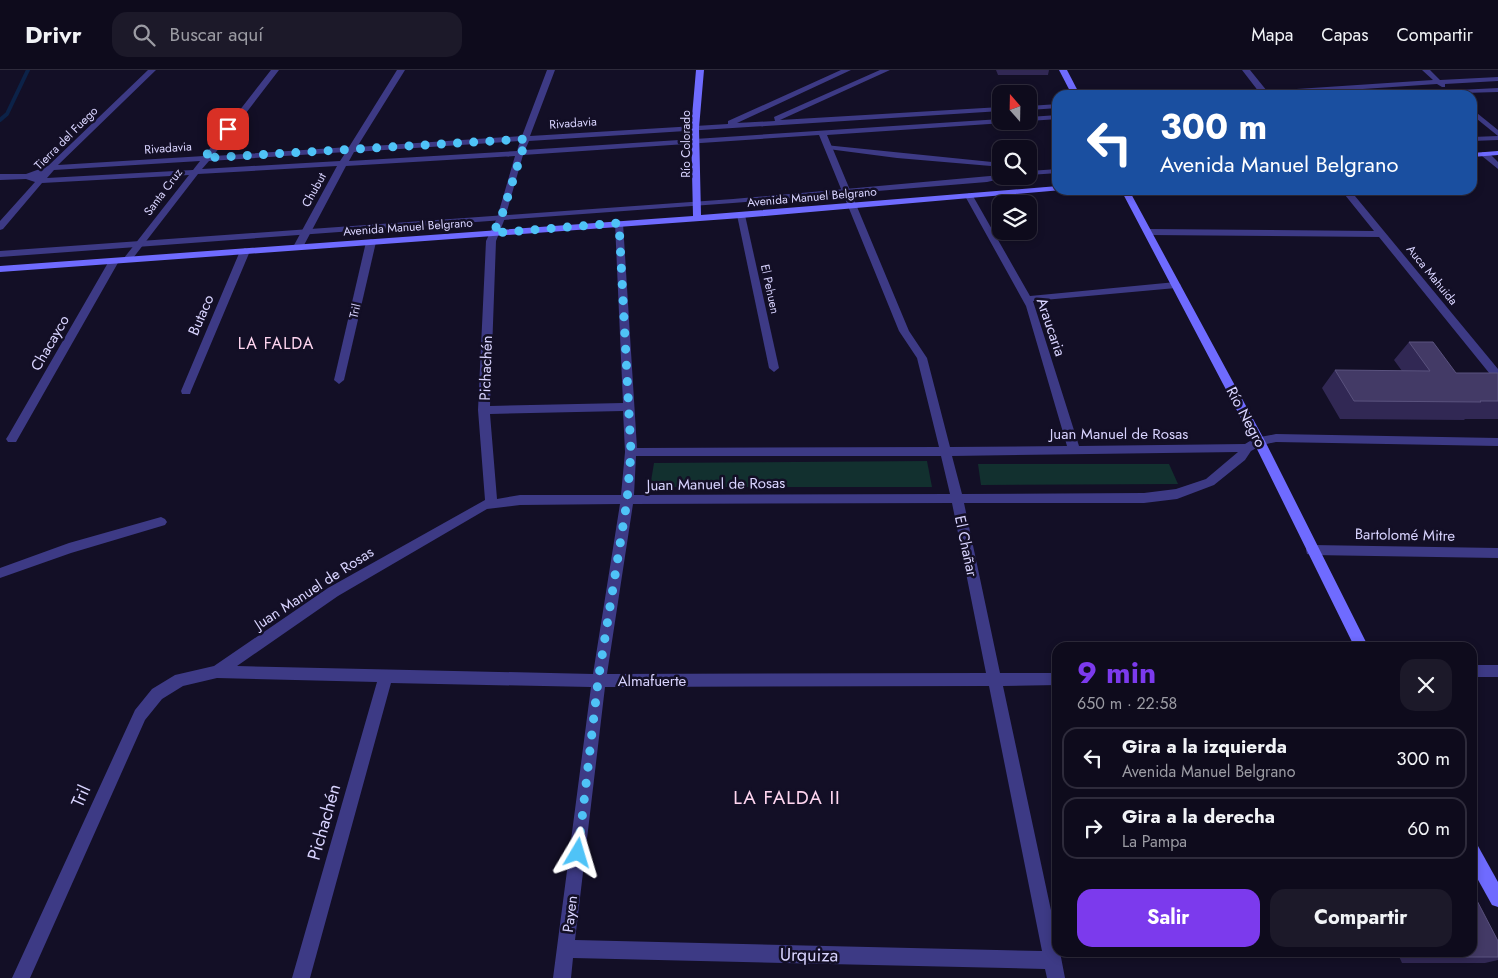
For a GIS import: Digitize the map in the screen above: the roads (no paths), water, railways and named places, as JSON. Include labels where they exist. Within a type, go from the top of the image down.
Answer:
[{"type":"street","name":"Tierra del Fuego","points":[[0,227],[59,159],[152,70]]},
{"type":"street","name":"Santa Cruz","points":[[127,260],[204,158],[274,70]]},
{"type":"street","name":"Chubut","points":[[298,247],[343,163],[401,70]]},
{"type":"street","points":[[493,233],[501,218],[520,153],[551,70]]},
{"type":"street","name":"Río Colorado","points":[[697,218],[695,128],[700,70]]},
{"type":"street","points":[[720,139],[715,133],[723,126],[847,70]]},
{"type":"street","points":[[736,138],[886,70]]},
{"type":"street","points":[[1063,70],[1073,90]]},
{"type":"street","points":[[1246,70],[1262,90]]},
{"type":"street","points":[[1426,70],[1448,90]]},
{"type":"street","points":[[1323,90],[1498,79]]},
{"type":"street","points":[[1477,92],[1498,90]]},
{"type":"street","points":[[1038,107],[1052,106]]},
{"type":"street","name":"Rivadavia","points":[[0,177],[27,176],[51,168],[992,110]]},
{"type":"street","points":[[1477,115],[1498,134]]},
{"type":"street","points":[[1038,118],[1052,117]]},
{"type":"street","name":"Rivadavia","points":[[27,176],[40,180],[194,172],[520,153],[992,122]]},
{"type":"street","name":"El Chañar","points":[[822,132],[845,192],[904,331],[922,358],[957,498],[1056,978]]},
{"type":"street","points":[[1477,155],[1498,153]]},
{"type":"street","points":[[1485,154],[1498,167]]},
{"type":"street","name":"Avenida Manuel Belgrano","points":[[0,269],[741,215],[1052,189]]},
{"type":"street","name":"Río Negro","points":[[1128,195],[1259,441],[1359,642]]},
{"type":"street","name":"Auca Mahuida","points":[[1350,195],[1498,376]]},
{"type":"street","name":"Araucaria","points":[[969,196],[1031,306],[1074,450]]},
{"type":"street","name":"El Pehuen","points":[[741,215],[774,368]]},
{"type":"street","name":"Payen","points":[[562,978],[598,681],[627,501],[631,452],[619,223]]},
{"type":"street","points":[[1149,232],[1383,234]]},
{"type":"street","name":"Pichachén","points":[[491,504],[484,410],[493,233]]},
{"type":"street","name":"Tril","points":[[339,380],[371,242]]},
{"type":"street","name":"Butaco","points":[[186,391],[244,251]]},
{"type":"street","name":"Chacayco","points":[[12,439],[114,261]]},
{"type":"street","points":[[1026,299],[1176,285]]},
{"type":"street","points":[[484,410],[629,407]]},
{"type":"street","name":"Juan Manuel de Rosas","points":[[217,672],[333,592],[484,505],[520,500],[1144,498],[1177,494],[1210,482],[1241,457],[1247,448],[1259,441],[1276,438],[1498,442]]},
{"type":"street","name":"Juan Manuel de Rosas","points":[[631,452],[1247,448]]},
{"type":"street","points":[[0,573],[70,548],[161,522]]},
{"type":"street","name":"Bartolomé Mitre","points":[[1312,550],[1498,553]]},
{"type":"street","points":[[1477,671],[1498,671]]},
{"type":"street","name":"Tril","points":[[20,978],[140,716],[156,694],[180,680],[217,672]]},
{"type":"street","name":"Almafuerte","points":[[217,672],[598,681],[1052,680]]},
{"type":"street","name":"Pichachén","points":[[301,978],[386,676]]},
{"type":"street","points":[[1477,861],[1498,899]]},
{"type":"street","name":"Urquiza","points":[[566,949],[1052,960]]},
{"type":"lane","points":[[1477,139],[1498,138]]},
{"type":"lane","points":[[828,147],[951,172],[992,175]]},
{"type":"lane","points":[[0,254],[845,192],[992,164]]},
{"type":"lane","points":[[1037,173],[1052,171]]},
{"type":"waterway","points":[[0,120],[7,114],[28,70]]},
{"type":"district","name":"LA FALDA","points":[[276,343]]},
{"type":"district","name":"LA FALDA II","points":[[787,797]]}]
